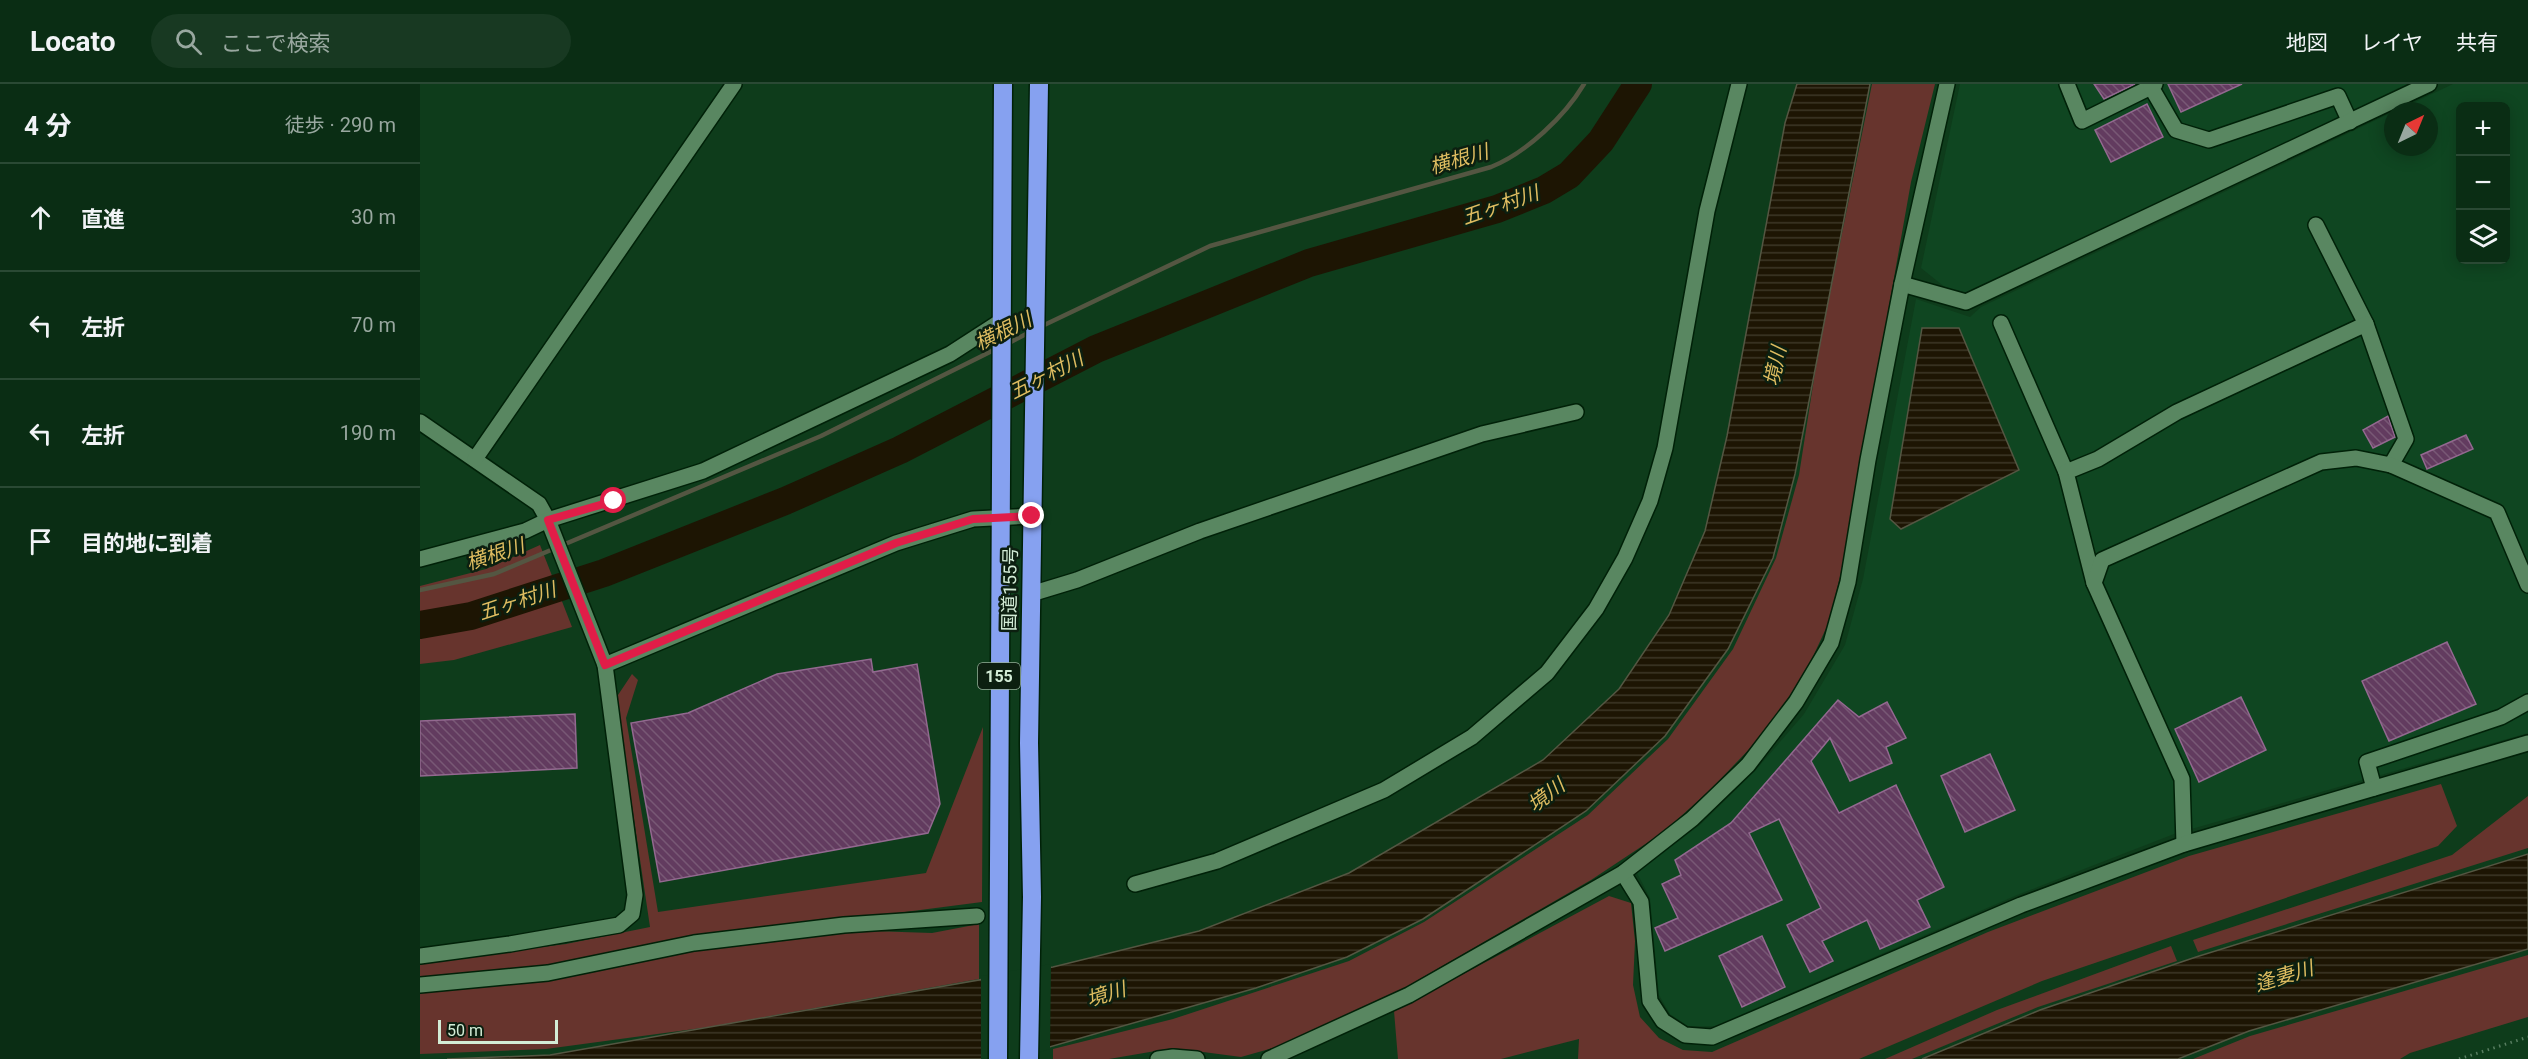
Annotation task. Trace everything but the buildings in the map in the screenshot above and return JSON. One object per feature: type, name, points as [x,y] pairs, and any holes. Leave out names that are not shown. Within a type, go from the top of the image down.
[{"type":"highway","name":"国道155号","points":[[998,1059],[1003,84]]},
{"type":"highway","name":"国道155号","points":[[1029,1059],[1032,897],[1029,744],[1039,84]]},
{"type":"street","points":[[474,459],[734,84]]},
{"type":"street","points":[[1135,884],[1217,861],[1384,790],[1472,736],[1547,673],[1596,609],[1624,558],[1650,501],[1665,448],[1707,211],[1739,84]]},
{"type":"street","points":[[1269,1059],[1410,995],[1623,873],[1692,819],[1748,765],[1796,702],[1831,643],[1848,582],[1868,460],[1902,284],[1947,84]]},
{"type":"street","points":[[2067,84],[2082,121],[2153,86],[2176,130],[2209,140],[2338,96],[2350,122]]},
{"type":"street","points":[[1902,284],[1966,302],[2429,84]]},
{"type":"street","points":[[2316,225],[2366,324],[2406,439],[2391,465]]},
{"type":"street","points":[[2001,323],[2066,472],[2094,583],[2182,778],[2184,843]]},
{"type":"street","points":[[2066,472],[2098,459],[2177,412],[2366,324]]},
{"type":"street","points":[[420,559],[550,525],[703,471],[950,354],[1001,325]]},
{"type":"street","points":[[1031,594],[1077,580],[1200,531],[1471,438],[1576,412]]},
{"type":"street","points":[[420,422],[539,504],[550,525],[605,665],[635,895],[632,914],[619,925],[510,944],[420,956]]},
{"type":"street","points":[[2094,583],[2102,560],[2321,462],[2356,458],[2391,465],[2497,512],[2528,585]]},
{"type":"street","points":[[605,665],[896,543],[973,519],[1032,516]]},
{"type":"street","points":[[2374,788],[2367,762],[2501,717],[2528,702]]},
{"type":"street","points":[[1623,873],[1641,902],[1650,1000],[1663,1021],[1686,1035],[1712,1037],[2021,905],[2184,843],[2528,743]]},
{"type":"street","points":[[420,985],[548,973],[694,943],[844,925],[977,916]]},
{"type":"street","points":[[1158,1059],[1173,1057],[1197,1059]]},
{"type":"path","points":[[2459,1059],[2528,1037]]},
{"type":"shaded area","points":[[1872,84],[1935,84],[1911,182],[1844,560],[1829,622],[1803,678],[1758,740],[1708,792],[1662,833],[1591,880],[1399,991],[1276,1047],[1241,1057],[1173,1048],[1109,1059],[1053,1059],[1053,1049],[1173,1019],[1349,961],[1424,922],[1588,815],[1668,739],[1733,649],[1776,558],[1799,475],[1818,353]]},
{"type":"shaded area","points":[[1960,84],[2407,84],[1969,293],[1946,288],[1921,268]]},
{"type":"shaded area","points":[[2453,84],[2528,84],[2528,733],[2174,834],[2017,895],[1715,1026],[1688,1026],[1670,1014],[1659,995],[1650,898],[1637,873],[1701,824],[1755,771],[1804,714],[1845,645],[1863,579],[1916,299],[1970,317],[1981,307],[2384,116],[2384,156],[2438,156],[2438,102],[2415,102]]},
{"type":"shaded area","points":[[540,545],[572,627],[454,660],[420,664],[420,586],[486,569]]},
{"type":"shaded area","points":[[632,674],[638,680],[626,718],[658,912],[926,873],[983,727],[982,902],[696,939],[547,969],[420,981],[420,963],[566,944],[650,927],[616,698]]},
{"type":"shaded area","points":[[2441,784],[2457,826],[2438,846],[2042,981],[1859,1059],[1578,1059],[1579,1039],[1501,1059],[1398,1059],[1394,1011],[1609,896],[1631,903],[1635,941],[1633,985],[1640,1017],[1659,1038],[1683,1050],[1712,1052],[1988,932],[2189,856]]},
{"type":"shaded area","points":[[2528,796],[2528,848],[2198,952],[2193,940],[2452,855]]},
{"type":"shaded area","points":[[979,924],[979,979],[709,1027],[546,1049],[420,1054],[420,988],[696,947],[841,930],[932,933]]},
{"type":"shaded area","points":[[2171,946],[2177,961],[2038,1007],[1912,1059],[1885,1059],[1997,1010]]},
{"type":"shaded area","points":[[2528,955],[2528,1017],[2410,1053],[2400,1059],[2193,1059],[2250,1036]]},
{"type":"water","name":"境川","points":[[1797,84],[1870,84],[1795,474],[1773,558],[1728,649],[1665,736],[1586,811],[1423,919],[1347,957],[1256,988],[1007,1059],[447,1059],[550,1055],[1053,967],[1199,931],[1349,873],[1543,760],[1619,689],[1669,615],[1705,531],[1727,436],[1785,123]]},
{"type":"water","points":[[1922,328],[1959,328],[2019,470],[1901,529],[1890,519]]},
{"type":"water","name":"逢妻川","points":[[2528,854],[2528,949],[2249,1031],[2178,1059],[1922,1059],[2040,1010],[2196,957]]},
{"type":"pier","points":[[1051,964],[1050,1049],[1018,1059],[981,1059],[981,976]]},
{"type":"waterway","name":"横根川","points":[[1040,327],[1210,246],[1491,167],[1518,153],[1544,132],[1584,84]]},
{"type":"waterway","name":"五ヶ村川","points":[[420,625],[471,616],[604,573],[785,501],[900,450],[1096,349],[1309,263],[1497,209],[1544,190],[1569,175],[1601,141],[1638,84]]},
{"type":"waterway","name":"横根川","points":[[1005,345],[1030,332]]},
{"type":"waterway","name":"横根川","points":[[420,590],[494,574],[821,436],[998,348]]},
{"type":"route","points":[[614,501],[548,520],[605,665],[896,543],[973,519],[1032,516]]}]
